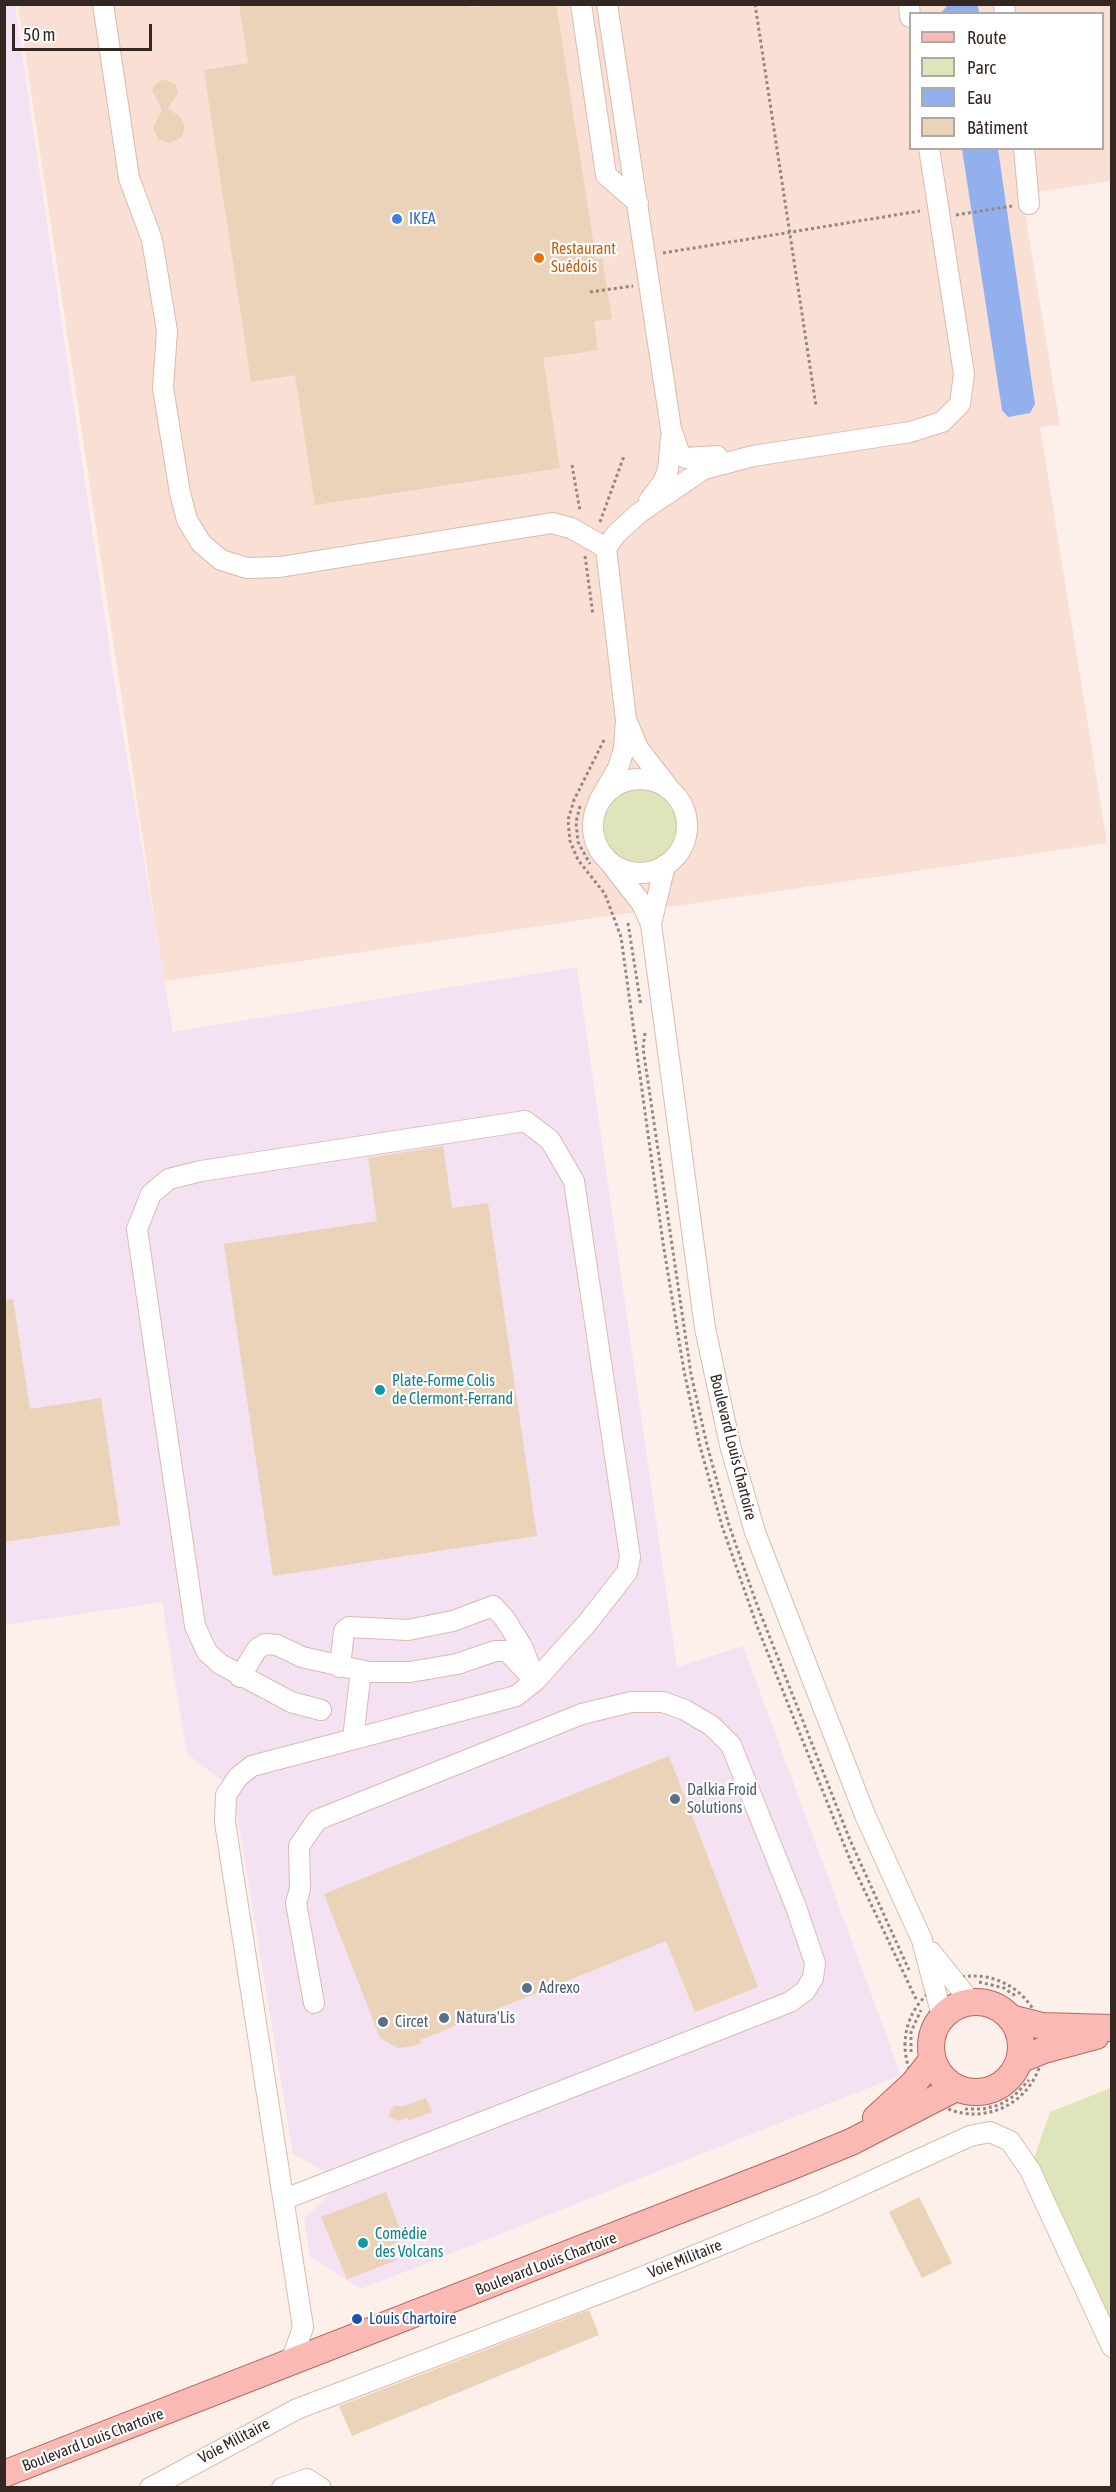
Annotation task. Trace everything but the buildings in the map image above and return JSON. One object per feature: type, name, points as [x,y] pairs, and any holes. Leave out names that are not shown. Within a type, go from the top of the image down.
[{"type":"main road","points":[[949,1994],[1000,2008],[1036,2043],[1014,2072],[994,2089],[968,2092],[931,2084],[931,2037],[949,1994]]},
{"type":"main road","points":[[1011,2018],[1020,2038],[1036,2043],[1112,2030]]},
{"type":"main road","name":"Boulevard Louis Chartoire","points":[[4,2474],[851,2142],[931,2084]]},
{"type":"street","points":[[103,4],[129,178],[152,240],[167,331],[163,388],[180,493],[187,520],[201,543],[220,560],[247,568],[280,567],[552,523],[571,528],[606,548]]},
{"type":"street","points":[[581,4],[606,175],[638,203]]},
{"type":"street","points":[[607,4],[672,429],[680,455],[686,458],[753,456]]},
{"type":"street","points":[[651,924],[642,904],[598,848],[593,833],[594,816],[621,758],[626,720],[606,548],[616,534],[639,513],[704,469],[753,456],[910,432],[942,422],[960,404],[964,374],[929,150]]},
{"type":"street","points":[[1023,204],[1024,150]]},
{"type":"street","points":[[639,513],[663,482],[668,470],[672,429]]},
{"type":"street","points":[[608,860],[621,869],[636,872],[651,871],[665,865],[676,855],[684,842],[687,828],[685,815],[672,792],[638,748],[626,720]]},
{"type":"street","points":[[600,801],[620,783],[633,780],[660,784],[672,792]]},
{"type":"street","points":[[651,924],[665,865]]},
{"type":"street","name":"Boulevard Louis Chartoire","points":[[651,924],[705,1328],[730,1445],[754,1532],[886,1866],[949,1994]]},
{"type":"street","points":[[282,2366],[294,2354],[303,2327],[225,1822],[226,1795],[238,1777],[252,1766],[516,1696],[535,1681],[588,1622],[627,1572],[630,1557],[574,1180],[550,1140],[525,1121],[201,1171],[169,1179],[151,1194],[137,1229],[195,1626],[207,1652],[240,1677],[291,1702],[321,1710]]},
{"type":"street","points":[[340,1666],[344,1631],[349,1627],[408,1630],[453,1621],[493,1606],[505,1619],[523,1648],[535,1681]]},
{"type":"street","points":[[240,1677],[257,1649],[265,1644],[277,1645],[302,1657],[340,1666],[361,1670],[410,1672],[457,1664],[495,1651],[507,1651],[535,1681]]},
{"type":"street","points":[[354,1739],[361,1670]]},
{"type":"street","points":[[285,2199],[790,2002],[809,1985],[813,1978],[815,1963],[796,1907],[731,1745],[712,1726],[685,1710],[663,1702],[631,1702],[582,1713],[317,1820],[299,1846],[300,1889],[296,1903],[314,2003]]},
{"type":"street","name":"Voie Militaire","points":[[150,2487],[297,2409],[632,2281],[821,2204],[970,2136],[990,2132],[1010,2141],[1030,2170],[1112,2346]]},
{"type":"street","points":[[303,2327],[319,2336],[346,2341]]},
{"type":"street","points":[[282,2487],[307,2479],[321,2487]]},
{"type":"path","points":[[755,4],[816,406]]},
{"type":"path","points":[[962,214],[1023,204]]},
{"type":"path","points":[[646,255],[938,208]]},
{"type":"path","points":[[590,292],[650,283]]},
{"type":"path","points":[[573,465],[584,536]]},
{"type":"path","points":[[931,2084],[910,2048],[912,2032],[925,2004],[949,1994],[979,1976],[1007,1983],[1022,1994],[1034,2009],[1039,2070],[1029,2087],[1015,2101],[997,2110],[977,2114],[956,2112],[931,2084],[905,2051],[905,2034],[918,2003],[949,1994]]},
{"type":"shaded area","points":[[4,5],[15,5],[115,686],[173,1032],[577,967],[677,1667],[743,1646],[901,2075],[361,2289],[310,2256],[304,2219],[332,2191],[324,2171],[293,2154],[233,1789],[187,1754],[162,1602],[5,1625]]},
{"type":"shaded area","points":[[18,5],[1111,5],[1111,181],[1022,194],[1060,425],[1040,427],[1107,843],[164,981]]},
{"type":"green space","points":[[640,787],[655,790],[667,798],[675,810],[678,825],[675,840],[667,852],[655,860],[640,863],[625,860],[613,852],[605,840],[602,825],[605,810],[613,798],[625,790]]},
{"type":"green space","points":[[1111,2088],[1111,2347],[1030,2170],[1050,2112]]},
{"type":"water","points":[[974,4],[978,6],[979,12],[942,12],[947,6]]},
{"type":"water","points":[[962,150],[998,150],[1035,404],[1030,413],[1008,417],[1002,410]]},
{"type":"place","name":"IKEA","points":[[397,219]]},
{"type":"place","name":"Restaurant Suédois","points":[[539,258]]},
{"type":"place","name":"Plate-Forme Colis de Clermont-Ferrand","points":[[380,1390]]},
{"type":"place","name":"Dalkia Froid Solutions","points":[[675,1799]]},
{"type":"place","name":"Adrexo","points":[[527,1988]]},
{"type":"place","name":"Natura'Lis","points":[[444,2018]]},
{"type":"place","name":"Circet","points":[[383,2022]]},
{"type":"place","name":"Comédie des Volcans","points":[[363,2243]]},
{"type":"place","name":"Louis Chartoire","points":[[357,2319]]}]
